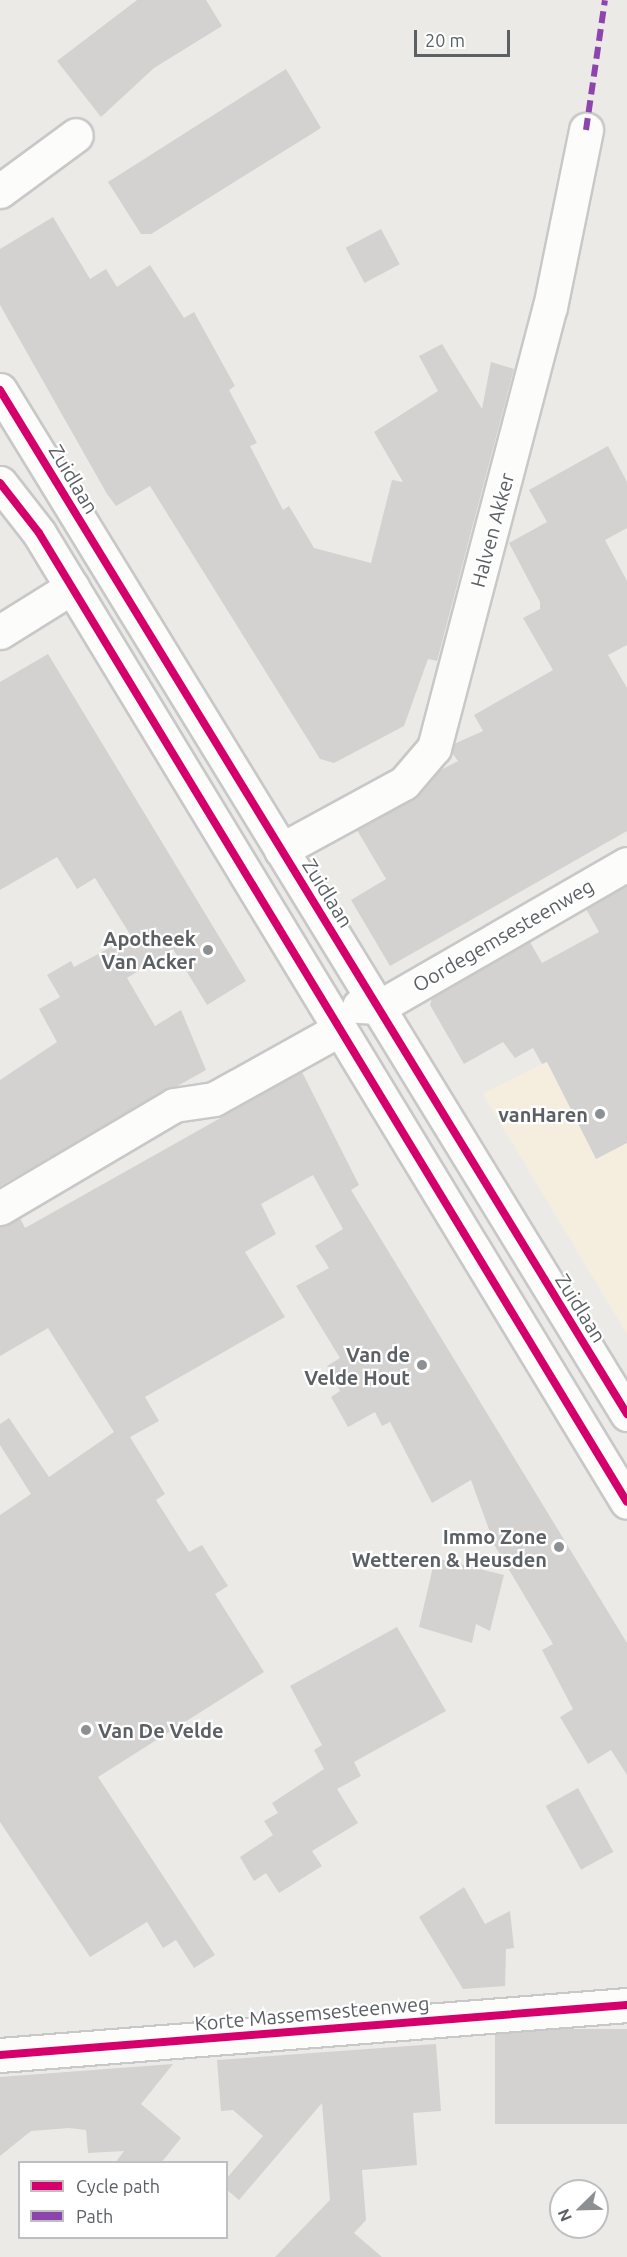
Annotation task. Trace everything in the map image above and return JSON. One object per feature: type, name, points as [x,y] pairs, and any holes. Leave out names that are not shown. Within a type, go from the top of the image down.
[{"type":"main road","name":"Halven Akker","points":[[281,850],[404,783],[434,748],[550,307],[586,130]]},
{"type":"main road","points":[[0,191],[76,135]]},
{"type":"main road","name":"Zuidlaan","points":[[0,390],[627,1414]]},
{"type":"main road","name":"Zuidlaan","points":[[0,411],[28,457],[56,480]]},
{"type":"main road","points":[[0,483],[72,587],[627,1502]]},
{"type":"main road","points":[[0,632],[72,587]]},
{"type":"main road","name":"Zuidlaan","points":[[213,822],[234,827],[250,843],[358,1005],[379,1007]]},
{"type":"main road","name":"Oordegemsesteenweg","points":[[379,1007],[627,864]]},
{"type":"main road","points":[[0,1208],[174,1105],[214,1099],[340,1029]]},
{"type":"main road","name":"Zuidlaan","points":[[382,1096],[399,1099],[414,1112],[509,1251],[534,1262]]},
{"type":"main road","name":"Korte Massemsesteenweg","points":[[0,2055],[627,2005]]},
{"type":"shaded area","points":[[627,1021],[627,1333],[626,1333],[483,1094]]},
{"type":"building","points":[[137,0],[206,0],[222,26],[154,68],[101,117],[57,61]]},
{"type":"building","points":[[286,69],[321,128],[151,234],[141,234],[108,182]]},
{"type":"building","points":[[53,217],[90,279],[106,269],[117,287],[150,265],[184,318],[194,312],[235,386],[229,390],[257,443],[250,446],[283,510],[289,506],[314,548],[371,563],[392,480],[403,482],[374,432],[438,391],[419,356],[442,344],[482,409],[491,362],[514,369],[437,661],[428,659],[404,726],[334,763],[320,759],[150,486],[116,506],[107,494],[0,305],[0,249]]},
{"type":"building","points":[[381,229],[400,264],[364,283],[346,248]]},
{"type":"building","points":[[608,446],[627,482],[627,528],[605,540],[627,581],[627,645],[608,655],[627,688],[627,831],[390,966],[351,900],[386,879],[357,830],[413,799],[439,771],[458,761],[452,753],[454,744],[483,731],[474,715],[553,670],[523,618],[540,609],[540,602],[509,543],[547,522],[529,490]]},
{"type":"building","points":[[48,654],[246,981],[207,1005],[173,949],[127,978],[155,1026],[181,1010],[206,1070],[0,1186],[0,1080],[57,1042],[39,1009],[60,997],[47,975],[71,961],[74,967],[131,936],[95,878],[77,889],[57,857],[0,890],[0,682]]},
{"type":"building","points":[[627,886],[627,1143],[596,1159],[547,1062],[542,1064],[533,1048],[515,1058],[503,1042],[464,1064],[430,1005],[432,998],[530,942],[542,963],[599,932],[586,909]]},
{"type":"building","points":[[302,1072],[359,1185],[351,1190],[627,1643],[627,1775],[611,1750],[588,1764],[560,1717],[573,1709],[542,1650],[553,1644],[495,1546],[471,1480],[432,1503],[390,1422],[382,1426],[375,1412],[348,1427],[331,1397],[340,1391],[327,1366],[340,1358],[296,1286],[329,1268],[315,1246],[343,1229],[313,1175],[261,1204],[276,1234],[245,1252],[285,1317],[145,1397],[159,1421],[130,1437],[165,1494],[156,1500],[189,1552],[202,1545],[228,1586],[215,1594],[264,1672],[98,1777],[215,1955],[194,1968],[176,1940],[163,1948],[147,1922],[90,1957],[0,1822],[0,1515],[31,1494],[0,1445],[0,1424],[9,1418],[49,1477],[114,1432],[48,1328],[0,1356],[0,1227],[20,1218],[25,1228]]},
{"type":"building","points":[[435,1558],[504,1575],[490,1631],[476,1624],[472,1643],[419,1627]]},
{"type":"building","points":[[397,1627],[446,1711],[354,1762],[361,1776],[337,1789],[358,1823],[312,1851],[322,1866],[279,1893],[266,1873],[254,1881],[240,1857],[273,1835],[264,1821],[278,1813],[272,1803],[324,1769],[314,1750],[322,1745],[290,1686]]},
{"type":"building","points":[[578,1788],[613,1852],[581,1870],[546,1806]]},
{"type":"building","points":[[464,1887],[485,1924],[510,1911],[514,1948],[506,1949],[505,1986],[463,1989],[419,1917]]},
{"type":"building","points":[[495,2029],[627,2029],[627,2124],[495,2124]]},
{"type":"building","points":[[436,2044],[441,2111],[413,2113],[417,2165],[362,2170],[366,2220],[354,2233],[382,2257],[275,2257],[330,2200],[322,2103],[239,2200],[228,2191],[228,2177],[263,2136],[233,2110],[221,2111],[217,2060]]},
{"type":"building","points":[[173,2064],[141,2104],[181,2138],[163,2161],[116,2161],[124,2151],[88,2153],[86,2130],[69,2128],[31,2131],[0,2156],[0,2077]]},
{"type":"marked path","points":[[586,130],[605,0]]},
{"type":"cycle path","points":[[0,390],[627,1414]]},
{"type":"cycle path","points":[[0,483],[39,533],[627,1502]]},
{"type":"cycle path","points":[[0,2055],[627,2005]]},
{"type":"place","name":"Apotheek Van Acker","points":[[208,950]]},
{"type":"place","name":"vanHaren","points":[[600,1114]]},
{"type":"place","name":"Van de Velde Hout","points":[[422,1365]]},
{"type":"place","name":"Immo Zone Wetteren & Heusden","points":[[559,1547]]},
{"type":"place","name":"Van De Velde","points":[[86,1730]]}]
